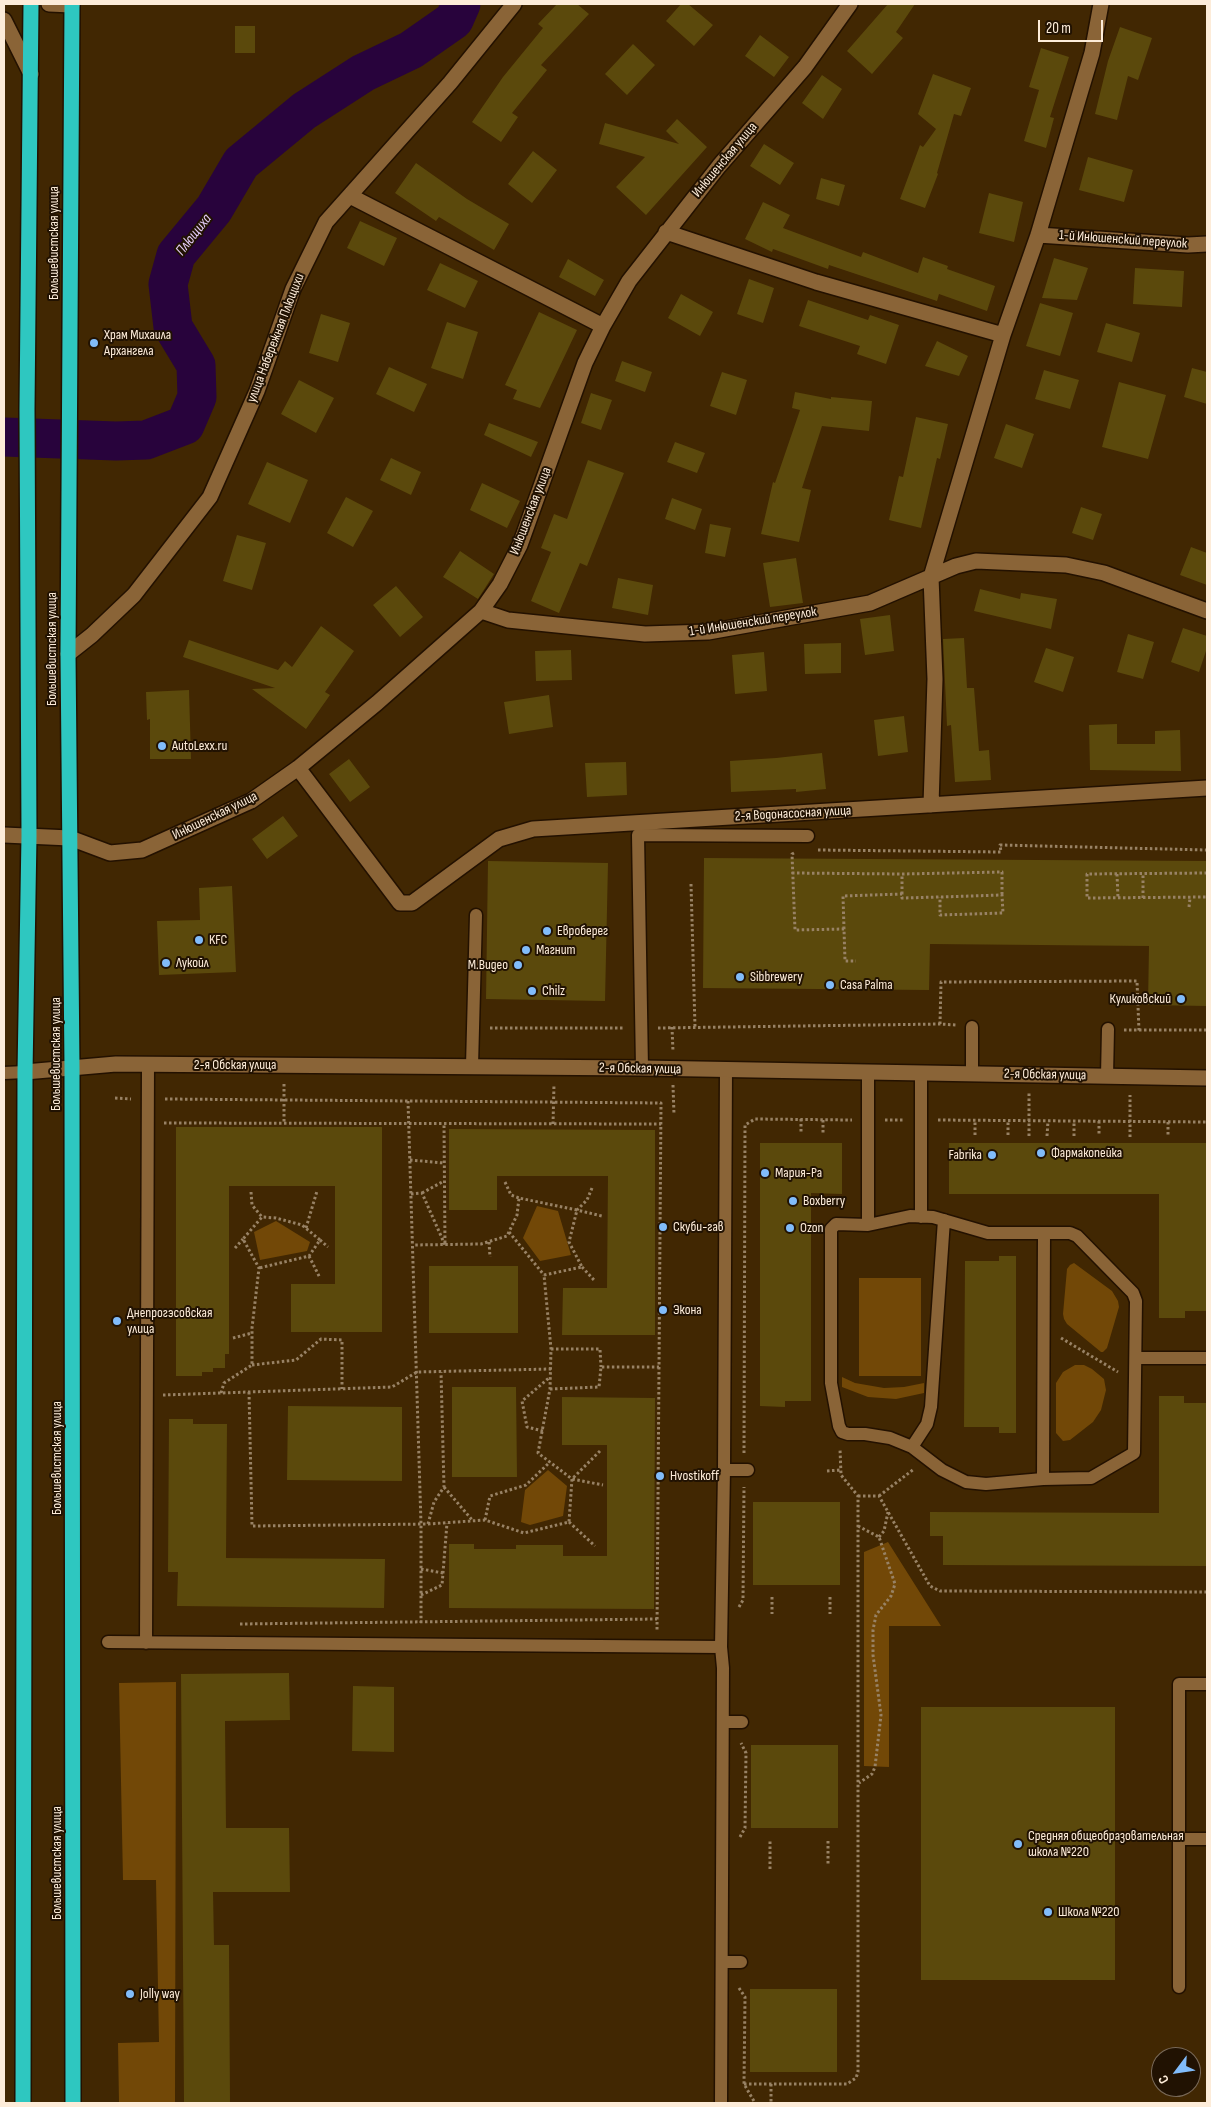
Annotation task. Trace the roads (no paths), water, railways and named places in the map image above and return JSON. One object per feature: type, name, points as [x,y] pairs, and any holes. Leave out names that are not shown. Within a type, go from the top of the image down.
[{"type":"highway","name":"Большевистская улица","points":[[23,2103],[25,1072],[29,836],[27,409],[31,4]]},
{"type":"highway","name":"Большевистская улица","points":[[72,4],[68,654],[72,1067],[72,2103]]},
{"type":"street","points":[[49,4],[72,4]]},
{"type":"street","name":"улица Набережная Плющихи","points":[[68,654],[92,635],[134,595],[210,497],[257,391],[293,288],[326,222],[450,83],[514,4]]},
{"type":"street","name":"Инюшенская улица","points":[[70,838],[110,853],[142,850],[251,801],[298,768],[377,703],[481,611],[500,584],[520,545],[585,363],[603,326],[629,281],[718,166],[805,67],[850,4]]},
{"type":"street","points":[[931,805],[935,680],[931,578],[1003,335],[1038,235],[1092,53],[1101,4]]},
{"type":"street","points":[[4,20],[31,74]]},
{"type":"street","points":[[350,196],[603,326]]},
{"type":"street","points":[[666,232],[816,282],[1003,335]]},
{"type":"street","name":"1-й Инюшенский переулок","points":[[1038,235],[1207,244]]},
{"type":"street","name":"1-й Инюшенский переулок","points":[[481,611],[508,620],[636,634],[708,632],[870,603],[956,566],[976,562],[1066,565],[1104,573],[1207,611]]},
{"type":"street","name":"2-я Водонасосная улица","points":[[298,768],[400,903],[412,903],[499,839],[533,829],[1207,788]]},
{"type":"street","points":[[4,835],[70,838]]},
{"type":"street","name":"2-я Обская улица","points":[[25,1072],[72,1067],[148,1064],[642,1068],[1207,1078]]},
{"type":"lane","points":[[642,1068],[638,835],[808,836]]},
{"type":"lane","points":[[472,1066],[476,915]]},
{"type":"lane","points":[[972,1027],[972,1074]]},
{"type":"lane","points":[[1107,1076],[1108,1029]]},
{"type":"lane","points":[[146,1642],[148,1064]]},
{"type":"lane","points":[[721,2103],[723,1668],[721,1647],[726,1070]]},
{"type":"lane","points":[[4,1074],[25,1072]]},
{"type":"lane","points":[[868,1072],[868,1225]]},
{"type":"lane","points":[[921,1073],[921,1217]]},
{"type":"lane","points":[[910,1216],[921,1217],[944,1220],[988,1233],[1070,1233],[1077,1236],[1133,1293],[1136,1301],[1134,1453],[1092,1478],[1044,1479],[986,1484],[966,1482],[942,1470],[912,1447],[890,1438],[842,1432],[831,1383],[831,1229],[836,1224],[868,1225],[910,1216]]},
{"type":"lane","points":[[912,1447],[927,1424],[931,1407],[944,1220]]},
{"type":"lane","points":[[1044,1233],[1044,1479]]},
{"type":"lane","points":[[1136,1358],[1207,1358]]},
{"type":"lane","points":[[724,1470],[746,1470]]},
{"type":"lane","points":[[108,1642],[721,1647]]},
{"type":"lane","points":[[1179,1987],[1178,1684],[1207,1684]]},
{"type":"lane","points":[[723,1722],[742,1722]]},
{"type":"lane","points":[[1179,1839],[1207,1839]]},
{"type":"lane","points":[[722,1962],[741,1962]]},
{"type":"waterway","name":"Плющиха","points":[[4,437],[116,441],[146,440],[185,425],[197,397],[196,365],[173,327],[168,284],[176,255],[214,209],[241,163],[304,111],[363,73],[411,50],[454,20],[461,4]]},
{"type":"place","name":"Храм Михаила Архангела","points":[[94,343]]},
{"type":"place","name":"AutoLexx.ru","points":[[162,746]]},
{"type":"place","name":"Евроберег","points":[[547,931]]},
{"type":"place","name":"KFC","points":[[199,940]]},
{"type":"place","name":"Магнит","points":[[526,950]]},
{"type":"place","name":"Лукойл","points":[[166,963]]},
{"type":"place","name":"М.Видео","points":[[518,965]]},
{"type":"place","name":"Sibbrewery","points":[[740,977]]},
{"type":"place","name":"Casa Palma","points":[[830,985]]},
{"type":"place","name":"Chilz","points":[[532,991]]},
{"type":"place","name":"Куликовский","points":[[1181,999]]},
{"type":"place","name":"Фармакопейка","points":[[1041,1153]]},
{"type":"place","name":"Fabrika","points":[[992,1155]]},
{"type":"place","name":"Мария-Ра","points":[[765,1173]]},
{"type":"place","name":"Boxberry","points":[[793,1201]]},
{"type":"place","name":"Скуби-гав","points":[[663,1227]]},
{"type":"place","name":"Ozon","points":[[790,1228]]},
{"type":"place","name":"Экона","points":[[663,1310]]},
{"type":"place","name":"Днепрогэсовская улица","points":[[117,1321]]},
{"type":"place","name":"Hvostikoff","points":[[660,1476]]},
{"type":"place","name":"Средняя общеобразовательная школа №220","points":[[1018,1844]]},
{"type":"place","name":"Школа №220","points":[[1048,1912]]},
{"type":"place","name":"Jolly way","points":[[130,1994]]}]
